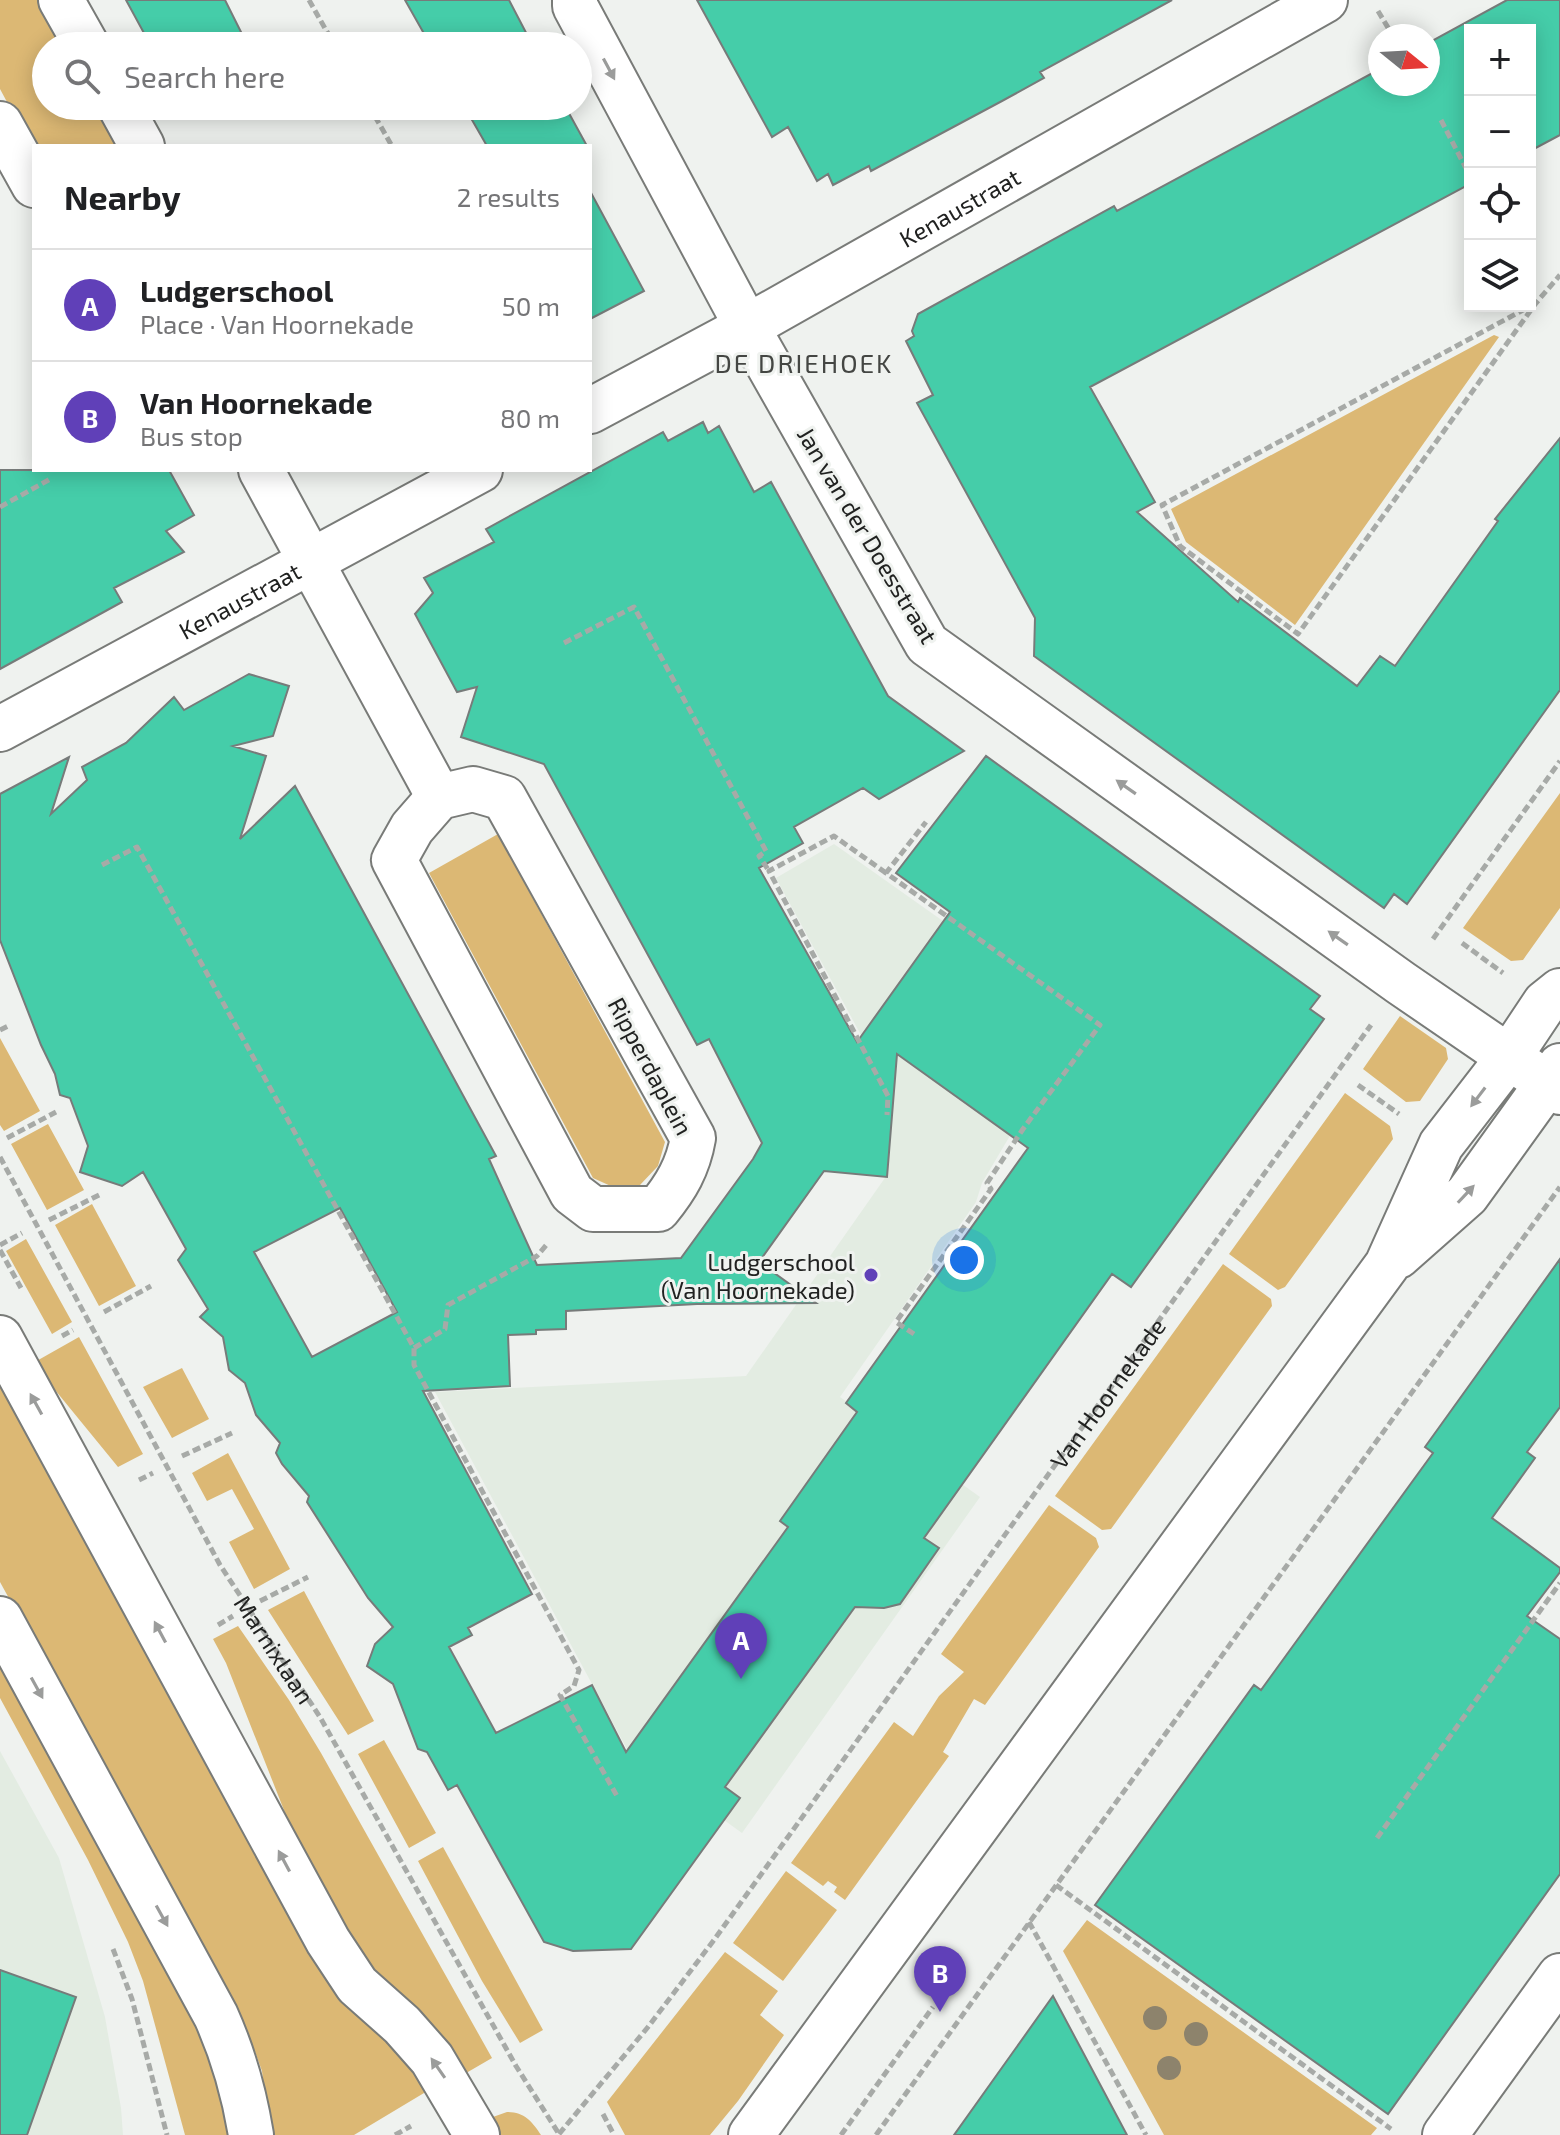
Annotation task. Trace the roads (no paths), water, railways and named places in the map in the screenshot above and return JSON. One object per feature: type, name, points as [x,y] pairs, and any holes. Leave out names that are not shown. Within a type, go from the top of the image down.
[{"type":"street","points":[[61,0],[79,32]]},
{"type":"street","name":"Jan van der Doesstraat","points":[[575,0],[589,32]]},
{"type":"street","name":"Kenaustraat","points":[[592,410],[747,327],[1325,0]]},
{"type":"street","name":"Jan van der Doesstraat","points":[[592,38],[747,327],[927,644],[1401,983],[1509,1057],[1556,1081]]},
{"type":"street","points":[[128,120],[141,144]]},
{"type":"street","points":[[0,124],[32,181]]},
{"type":"street","points":[[262,472],[439,797]]},
{"type":"street","name":"Kenaustraat","points":[[0,729],[476,472]]},
{"type":"street","name":"Ripperdaplein","points":[[473,789],[504,798],[693,1138],[690,1157],[678,1185],[658,1209],[593,1209],[572,1193],[394,860],[412,828],[439,797],[473,789]]},
{"type":"street","points":[[751,2135],[1387,1265],[1441,1145],[1509,1057],[1545,1003],[1560,991]]},
{"type":"street","points":[[1387,1265],[1467,1195],[1556,1081]]},
{"type":"street","points":[[0,1338],[328,1941],[357,1985],[402,2025],[432,2059],[477,2135]]},
{"type":"street","points":[[0,1619],[216,2016],[237,2065],[251,2135]]},
{"type":"street","points":[[1445,2135],[1560,1976]]},
{"type":"place","name":"Ludgerschool (Van Hoornekade)","points":[[871,1275]]},
{"type":"place","name":"Ludgerschool","points":[[741,1679]]},
{"type":"place","name":"Van Hoornekade","points":[[940,2012]]},
{"type":"district","name":"DE DRIEHOEK","points":[[804,362]]}]
